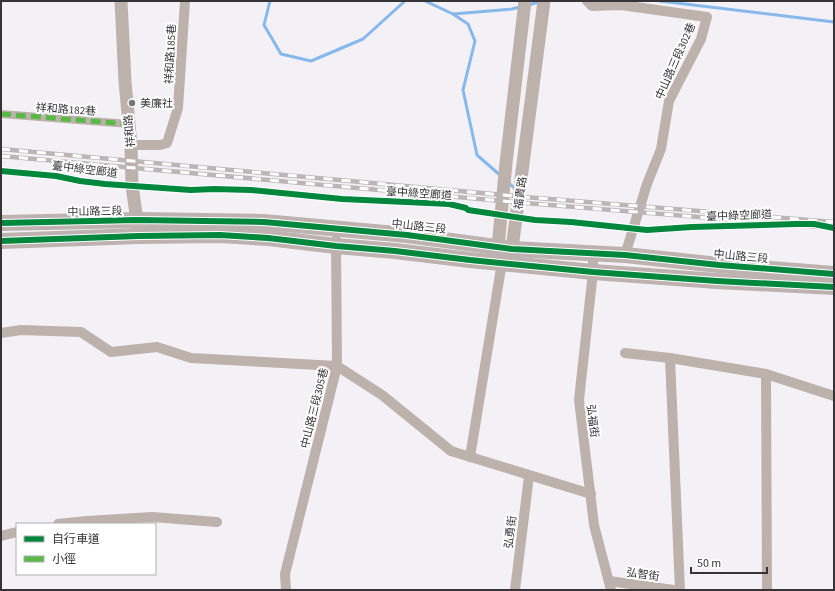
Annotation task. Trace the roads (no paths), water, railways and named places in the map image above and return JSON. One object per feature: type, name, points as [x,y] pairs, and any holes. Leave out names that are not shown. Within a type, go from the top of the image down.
[{"type":"main road","name":"中山路三段","points":[[1,223],[137,220],[264,222],[407,235],[504,253],[593,272],[717,281],[834,287]]},
{"type":"main road","name":"中山路三段","points":[[1,241],[139,236],[220,235],[395,250],[470,260],[504,253],[593,253],[834,274]]},
{"type":"street","name":"祥和路","points":[[121,1],[128,124],[131,145],[132,185],[139,236]]},
{"type":"street","name":"祥和路185巷","points":[[131,145],[160,145],[167,143],[178,108],[185,1]]},
{"type":"street","name":"福貴路","points":[[504,253],[503,187],[525,1]]},
{"type":"street","name":"中山路三段302巷","points":[[588,2],[592,6],[621,5],[707,17],[701,39],[669,101],[661,149],[647,184],[625,255]]},
{"type":"street","name":"福貴路","points":[[504,253],[543,6]]},
{"type":"street","name":"祥和路182巷","points":[[1,114],[128,124]]},
{"type":"street","name":"中山路三段305巷","points":[[286,590],[285,574],[337,366],[336,246],[338,228]]},
{"type":"street","points":[[470,457],[504,253]]},
{"type":"street","name":"弘福街","points":[[593,253],[593,272],[579,400],[594,525],[610,585]]},
{"type":"street","points":[[1,333],[21,330],[81,332],[111,352],[157,347],[191,358],[337,366],[382,395],[451,451],[591,494]]},
{"type":"street","points":[[626,353],[670,358],[766,374],[834,396]]},
{"type":"street","points":[[670,358],[680,590]]},
{"type":"street","points":[[766,374],[767,590]]},
{"type":"street","name":"弘勇街","points":[[515,590],[529,476]]},
{"type":"street","points":[[68,523],[152,517],[217,522]]},
{"type":"street","points":[[1,536],[16,532]]},
{"type":"street","name":"弘智街","points":[[610,585],[674,590]]},
{"type":"waterway","points":[[270,1],[264,25],[281,54],[311,61],[363,39],[405,1]]},
{"type":"waterway","points":[[425,1],[453,14],[520,7]]},
{"type":"waterway","points":[[660,1],[834,22]]},
{"type":"waterway","points":[[528,5],[539,2]]},
{"type":"waterway","points":[[453,14],[468,24],[475,41],[463,90],[477,155],[501,176]]},
{"type":"waterway","points":[[508,182],[513,187]]},
{"type":"railway","points":[[1,149],[525,197],[834,222]]},
{"type":"railway","points":[[1,156],[525,203],[834,228]]},
{"type":"place","name":"美廉社","points":[[132,103]]}]
